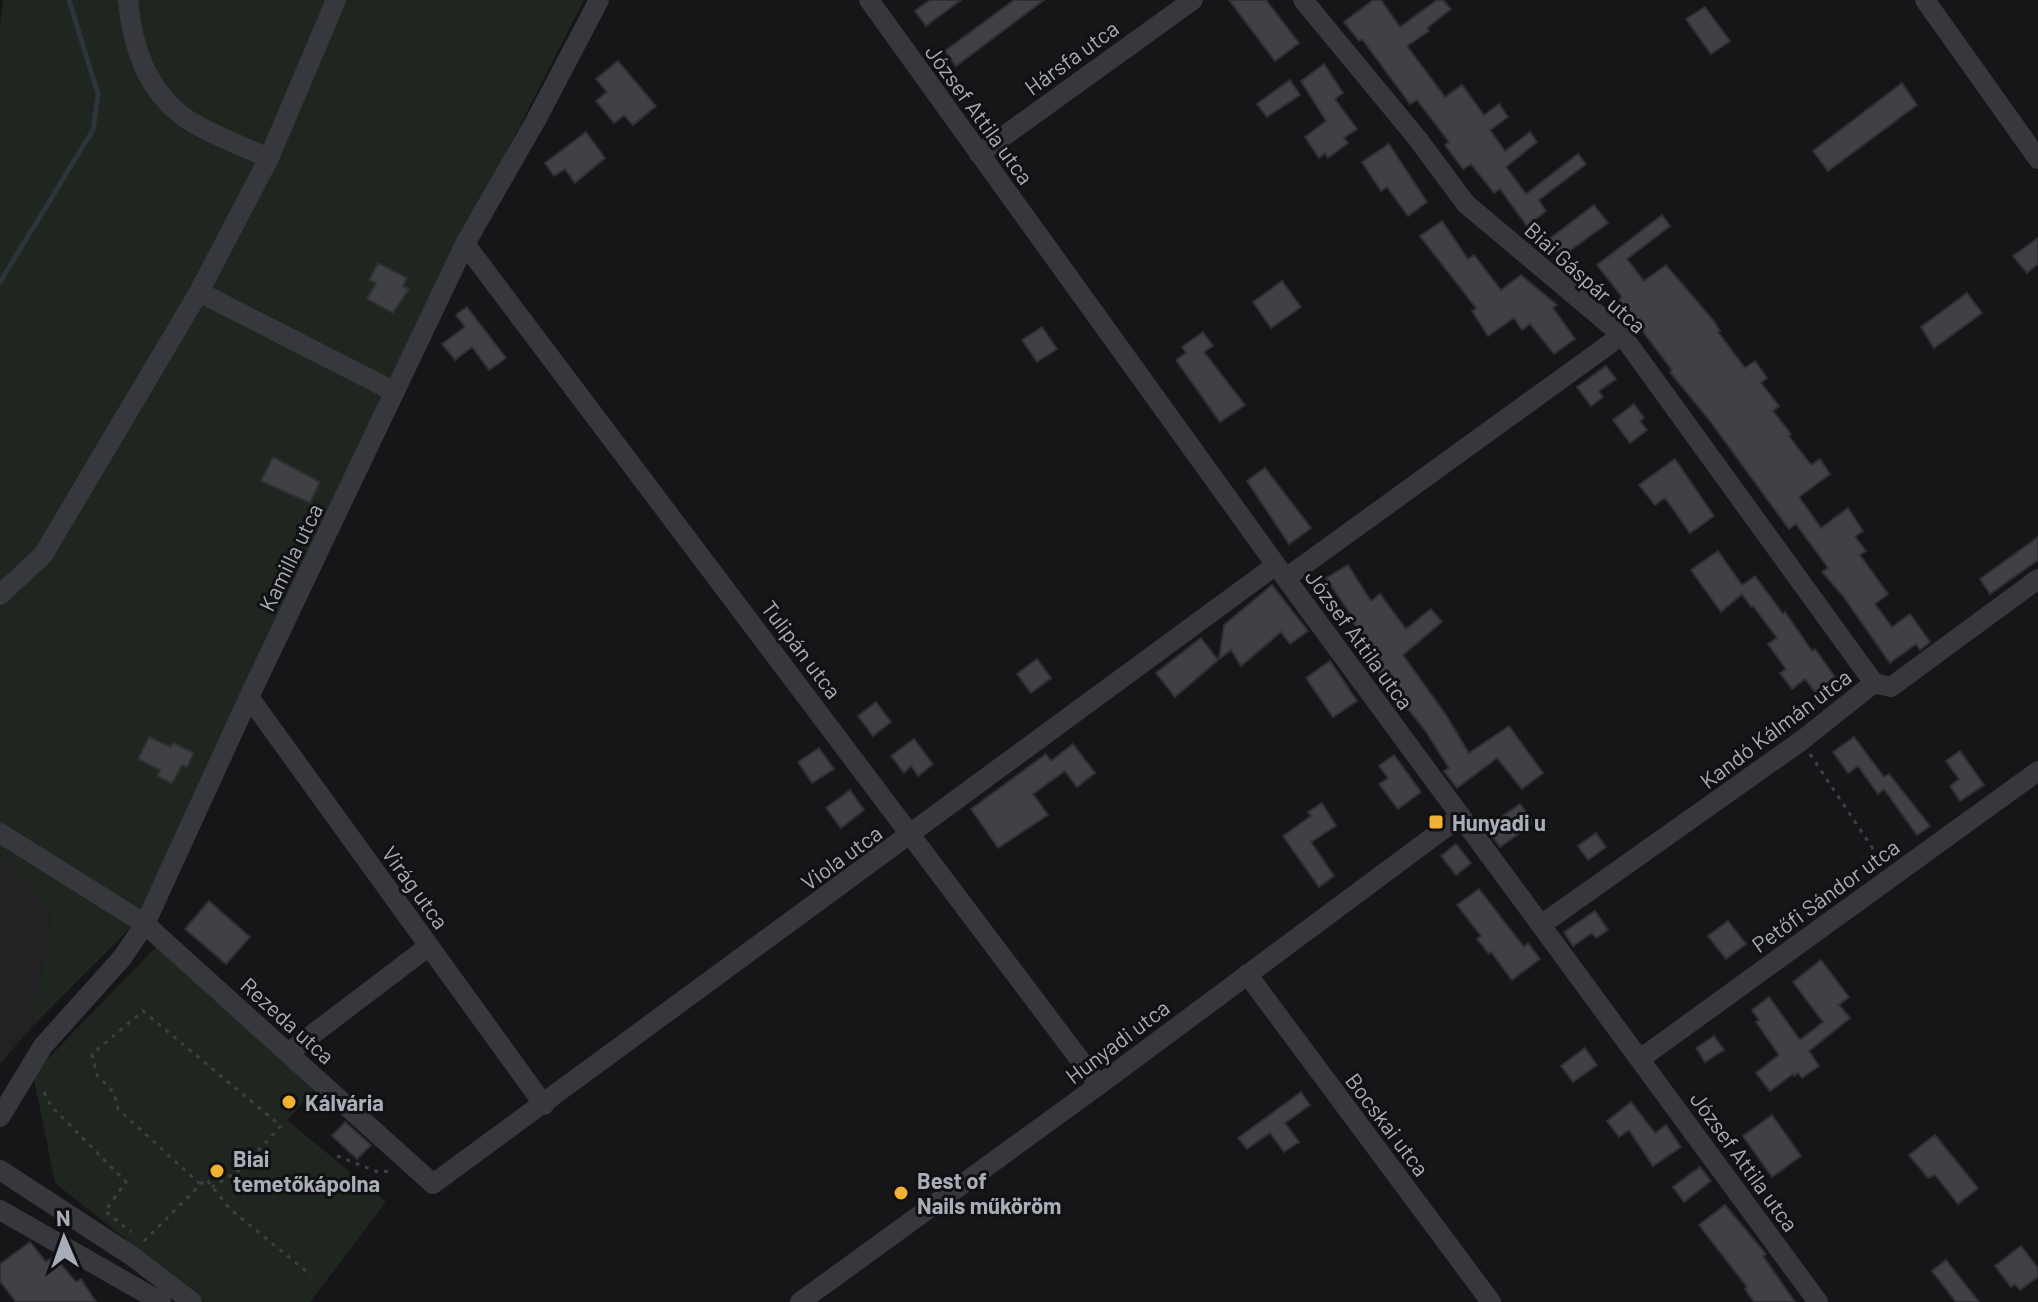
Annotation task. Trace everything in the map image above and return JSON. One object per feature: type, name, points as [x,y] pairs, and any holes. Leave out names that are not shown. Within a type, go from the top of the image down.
[{"type":"street","points":[[128,0],[138,55],[151,82],[185,118],[269,158]]},
{"type":"street","points":[[0,595],[43,555],[199,292],[269,158],[336,0]]},
{"type":"street","name":"Kamilla utca","points":[[0,1117],[43,1046],[122,958],[145,924],[249,697],[465,244],[536,120],[599,0]]},
{"type":"street","name":"József Attila utca","points":[[869,0],[1281,571],[1818,1302]]},
{"type":"street","name":"Hársfa utca","points":[[979,154],[1193,0]]},
{"type":"street","name":"Biai Gáspár utca","points":[[1303,0],[1417,138],[1466,204],[1622,335],[1874,683]]},
{"type":"street","points":[[1925,0],[2038,159]]},
{"type":"street","name":"Tulipán utca","points":[[465,244],[1099,1085]]},
{"type":"street","points":[[199,292],[395,392]]},
{"type":"street","name":"Viola utca","points":[[433,1184],[912,834],[1281,571],[1622,335]]},
{"type":"street","name":"Kandó Kálmán utca","points":[[1541,925],[1801,741],[1874,683],[1891,687],[2038,579]]},
{"type":"street","name":"Virág utca","points":[[249,697],[544,1105]]},
{"type":"street","name":"Petőfi Sándor utca","points":[[1640,1059],[2038,771]]},
{"type":"street","name":"Hunyadi utca","points":[[800,1302],[1461,816]]},
{"type":"street","name":"Rezeda utca","points":[[0,833],[145,924],[433,1184]]},
{"type":"street","points":[[288,1053],[429,946]]},
{"type":"street","name":"Bocskai utca","points":[[1247,974],[1491,1302]]},
{"type":"street","points":[[0,1170],[138,1249],[192,1302]]},
{"type":"street","points":[[0,1210],[161,1302]]},
{"type":"path","points":[[1801,741],[1891,877]]},
{"type":"path","points":[[200,1184],[118,1109],[114,1093],[97,1075],[92,1054],[143,1011],[281,1126],[241,1169],[212,1187]]},
{"type":"path","points":[[44,1092],[51,1106],[126,1182],[105,1211],[138,1249],[206,1179],[230,1209],[311,1275]]},
{"type":"path","points":[[337,1156],[378,1172],[413,1168]]},
{"type":"shaded area","points":[[3,0],[584,0],[435,292],[134,924],[32,1027],[51,912],[0,853],[0,25]]},
{"type":"shaded area","points":[[0,853],[51,912],[32,1027],[0,1064]]},
{"type":"shaded area","points":[[157,946],[314,1090],[287,1120],[386,1202],[310,1302],[205,1302],[55,1183],[33,1074]]},
{"type":"building","points":[[930,0],[961,0],[926,26],[915,11]]},
{"type":"building","points":[[1014,0],[1044,0],[956,66],[945,51]]},
{"type":"building","points":[[1229,0],[1266,0],[1299,43],[1275,61]]},
{"type":"building","points":[[1373,0],[1381,0],[1400,27],[1437,0],[1443,0],[1451,9],[1427,28],[1429,31],[1407,46],[1445,97],[1462,85],[1484,115],[1499,104],[1508,117],[1490,130],[1505,151],[1530,132],[1537,142],[1506,167],[1526,194],[1578,154],[1586,164],[1539,200],[1546,211],[1527,226],[1500,189],[1494,193],[1471,164],[1463,169],[1445,145],[1449,142],[1417,100],[1410,104],[1362,39],[1359,41],[1344,22]]},
{"type":"building","points":[[1705,7],[1730,41],[1711,54],[1686,19]]},
{"type":"building","points":[[618,61],[656,106],[633,125],[624,115],[614,123],[596,101],[607,92],[596,79]]},
{"type":"building","points":[[1324,64],[1343,93],[1335,99],[1357,129],[1344,138],[1348,143],[1328,158],[1325,153],[1319,158],[1305,137],[1326,121],[1301,81]]},
{"type":"building","points":[[1290,80],[1300,95],[1267,117],[1257,104]]},
{"type":"building","points":[[1902,83],[1917,105],[1828,171],[1813,151]]},
{"type":"building","points":[[586,132],[605,158],[575,183],[565,169],[554,176],[545,163]]},
{"type":"building","points":[[1389,144],[1427,202],[1408,216],[1387,187],[1381,191],[1362,162]]},
{"type":"building","points":[[1594,205],[1608,223],[1561,257],[1548,240]]},
{"type":"building","points":[[1662,215],[1670,226],[1627,259],[1644,281],[1666,265],[1713,320],[1718,332],[1745,368],[1755,361],[1767,378],[1761,383],[1779,406],[1773,411],[1791,434],[1789,436],[1811,465],[1820,459],[1830,474],[1799,497],[1821,528],[1848,508],[1863,531],[1855,537],[1866,551],[1860,555],[1888,594],[1875,604],[1892,627],[1910,614],[1930,642],[1920,650],[1916,644],[1890,663],[1843,596],[1822,572],[1828,568],[1796,524],[1789,529],[1670,372],[1672,370],[1619,300],[1622,297],[1597,265]]},
{"type":"building","points":[[1442,221],[1468,259],[1474,255],[1501,290],[1521,275],[1557,305],[1553,308],[1575,339],[1554,354],[1530,324],[1522,330],[1514,318],[1488,336],[1472,311],[1476,308],[1420,236]]},
{"type":"building","points":[[2038,238],[2038,264],[2027,273],[2013,256]]},
{"type":"building","points":[[378,263],[407,278],[403,286],[409,289],[393,313],[367,299],[376,283],[369,280]]},
{"type":"building","points":[[1282,281],[1301,307],[1271,328],[1253,302]]},
{"type":"building","points":[[1967,293],[1982,313],[1934,348],[1921,327]]},
{"type":"building","points":[[467,307],[506,358],[489,370],[472,347],[455,360],[442,344],[465,327],[456,315]]},
{"type":"building","points":[[1042,327],[1057,349],[1037,362],[1022,340]]},
{"type":"building","points":[[1203,332],[1213,346],[1204,352],[1245,405],[1220,422],[1176,360],[1186,353],[1182,347]]},
{"type":"building","points":[[1606,366],[1616,379],[1599,391],[1603,397],[1591,406],[1577,387]]},
{"type":"building","points":[[1634,404],[1644,418],[1640,421],[1647,430],[1630,443],[1613,420]]},
{"type":"building","points":[[273,457],[320,482],[310,503],[261,481]]},
{"type":"building","points":[[1675,459],[1714,516],[1690,533],[1665,498],[1655,505],[1639,485]]},
{"type":"building","points":[[1265,468],[1311,528],[1289,544],[1247,481]]},
{"type":"building","points":[[2038,537],[2038,560],[1990,594],[1980,579]]},
{"type":"building","points":[[1718,551],[1742,585],[1755,576],[1835,677],[1815,692],[1805,679],[1792,689],[1780,673],[1786,669],[1768,644],[1777,638],[1753,606],[1742,594],[1721,612],[1691,570]]},
{"type":"building","points":[[1348,565],[1371,601],[1380,594],[1406,629],[1431,609],[1442,622],[1403,655],[1469,753],[1509,726],[1543,773],[1522,789],[1497,758],[1457,788],[1444,771],[1449,768],[1425,730],[1377,671],[1372,674],[1361,659],[1374,651],[1326,578]]},
{"type":"building","points":[[1272,585],[1308,631],[1290,644],[1281,632],[1241,666],[1231,650],[1219,659],[1224,625]]},
{"type":"building","points":[[1201,638],[1218,660],[1175,697],[1156,673]]},
{"type":"building","points":[[1037,659],[1051,678],[1031,693],[1017,674]]},
{"type":"building","points":[[1330,661],[1357,701],[1333,717],[1306,678]]},
{"type":"building","points":[[876,702],[891,722],[873,736],[858,716]]},
{"type":"building","points":[[149,737],[194,753],[187,767],[182,765],[172,784],[157,776],[160,770],[138,759]]},
{"type":"building","points":[[1854,737],[1884,777],[1889,774],[1930,826],[1917,835],[1884,789],[1878,794],[1858,766],[1848,773],[1833,752]]},
{"type":"building","points":[[914,739],[933,764],[918,776],[911,766],[904,773],[891,756]]},
{"type":"building","points":[[1073,744],[1095,773],[1077,787],[1065,771],[1033,794],[1048,815],[998,848],[971,809],[1046,754],[1051,761]]},
{"type":"building","points":[[819,748],[834,769],[812,783],[798,762]]},
{"type":"building","points":[[1960,751],[1984,785],[1960,801],[1950,786],[1959,779],[1946,761]]},
{"type":"building","points":[[1394,755],[1421,792],[1398,809],[1379,784],[1388,778],[1379,766]]},
{"type":"building","points":[[850,790],[864,810],[841,828],[826,808]]},
{"type":"building","points":[[1322,803],[1336,826],[1311,842],[1334,876],[1319,887],[1283,836],[1311,816],[1308,812]]},
{"type":"building","points":[[1520,804],[1534,823],[1500,847],[1486,828]]},
{"type":"building","points":[[1596,833],[1606,847],[1588,860],[1578,846]]},
{"type":"building","points":[[1456,844],[1471,863],[1456,875],[1441,856]]},
{"type":"building","points":[[1479,889],[1524,947],[1528,943],[1540,959],[1512,980],[1477,939],[1481,936],[1457,905]]},
{"type":"building","points":[[209,901],[250,937],[226,964],[185,929]]},
{"type":"building","points":[[1595,911],[1608,930],[1596,938],[1592,933],[1573,946],[1564,932]]},
{"type":"building","points":[[1728,921],[1746,944],[1726,959],[1708,936]]},
{"type":"building","points":[[1821,960],[1849,997],[1839,1005],[1850,1018],[1809,1051],[1819,1066],[1802,1078],[1798,1073],[1793,1074],[1770,1091],[1756,1073],[1779,1055],[1756,1022],[1759,1020],[1752,1010],[1769,997],[1800,1040],[1823,1022],[1793,982]]},
{"type":"building","points":[[1714,1036],[1724,1050],[1705,1062],[1696,1048]]},
{"type":"building","points":[[1585,1048],[1597,1065],[1573,1082],[1561,1066]]},
{"type":"building","points":[[1301,1092],[1310,1105],[1285,1123],[1299,1142],[1284,1152],[1270,1133],[1247,1149],[1238,1138]]},
{"type":"building","points":[[1631,1102],[1655,1133],[1666,1125],[1681,1147],[1653,1166],[1629,1130],[1619,1137],[1607,1121]]},
{"type":"building","points":[[1772,1115],[1801,1156],[1772,1177],[1743,1136]]},
{"type":"building","points":[[345,1122],[371,1145],[357,1159],[332,1136]]},
{"type":"building","points":[[1935,1135],[1978,1188],[1958,1204],[1935,1175],[1928,1178],[1909,1155]]},
{"type":"building","points":[[1700,1167],[1711,1181],[1684,1202],[1673,1187]]},
{"type":"building","points":[[1725,1205],[1766,1254],[1763,1256],[1795,1302],[1754,1302],[1745,1289],[1747,1287],[1699,1225]]},
{"type":"building","points":[[30,1242],[46,1262],[54,1256],[76,1282],[81,1279],[96,1302],[16,1302],[0,1281],[0,1264]]},
{"type":"building","points":[[2021,1246],[2038,1268],[2038,1277],[2020,1290],[2015,1284],[2011,1287],[1995,1266]]},
{"type":"building","points":[[1946,1260],[1979,1302],[1956,1302],[1932,1271]]},
{"type":"waterway","points":[[0,282],[93,130],[98,94],[69,0]]},
{"type":"place","name":"Hunyadi u","points":[[1436,822]]},
{"type":"place","name":"Kálvária","points":[[289,1102]]},
{"type":"place","name":"Biai temetőkápolna","points":[[217,1171]]},
{"type":"place","name":"Best of Nails műköröm","points":[[901,1193]]}]
